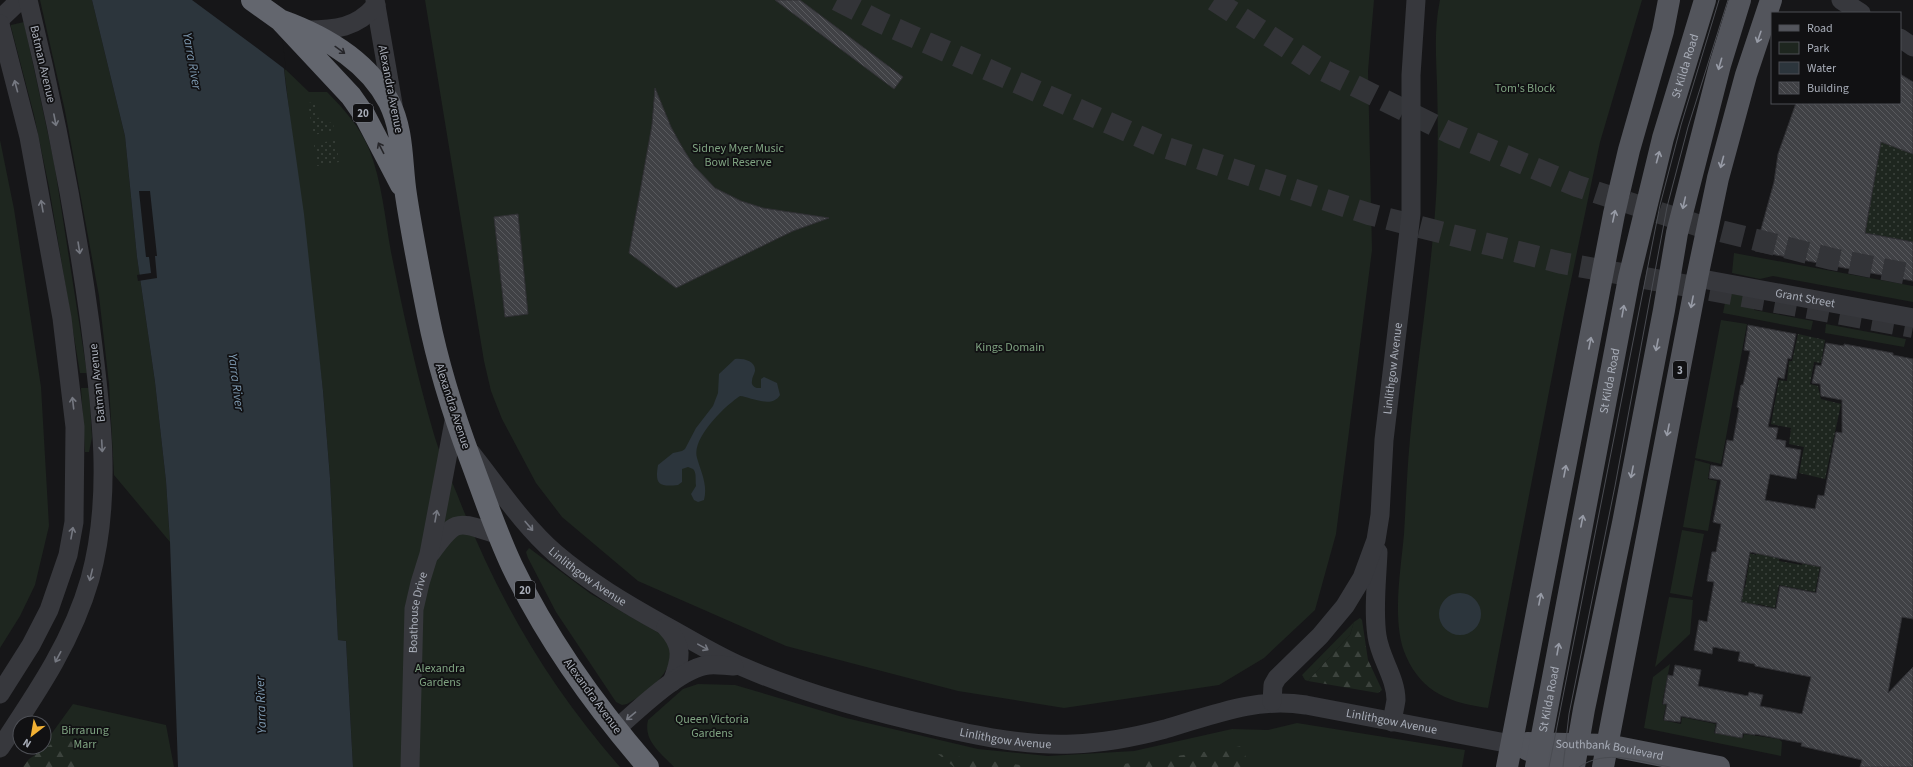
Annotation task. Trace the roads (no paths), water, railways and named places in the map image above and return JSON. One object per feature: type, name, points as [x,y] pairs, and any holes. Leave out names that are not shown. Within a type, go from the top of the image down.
[{"type":"highway","name":"20","points":[[252,0],[297,31],[329,43],[368,73],[388,101],[399,129]]},
{"type":"highway","name":"20","points":[[297,31],[357,104],[406,195]]},
{"type":"highway","name":"Alexandra Avenue","points":[[399,129],[406,195],[430,326],[455,416],[497,534],[512,567],[574,672],[616,729],[648,767]]},
{"type":"main road","points":[[1507,767],[1614,214],[1631,143],[1663,31],[1669,0]]},
{"type":"main road","name":"St Kilda Road","points":[[1538,754],[1629,278],[1663,138],[1705,0]]},
{"type":"main road","points":[[1574,767],[1651,379],[1677,232],[1720,65],[1740,0]]},
{"type":"main road","name":"3","points":[[1607,745],[1697,278],[1718,178],[1746,75],[1771,0]]},
{"type":"main road","points":[[1651,379],[1679,375]]},
{"type":"main road","name":"Southbank Boulevard","points":[[1511,744],[1568,767]]},
{"type":"main road","name":"Southbank Boulevard","points":[[1538,754],[1578,744],[1607,745],[1720,767]]},
{"type":"main road","points":[[1602,767],[1607,745]]},
{"type":"street","points":[[0,19],[20,0]]},
{"type":"street","name":"Batman Avenue","points":[[0,748],[51,671],[75,622],[90,580],[97,548],[101,513],[102,449],[99,386],[75,224],[50,90],[28,0]]},
{"type":"street","name":"Linlithgow Avenue","points":[[1272,702],[1273,685],[1277,678],[1333,622],[1355,592],[1372,556],[1380,515],[1384,440],[1411,214],[1411,75],[1416,0]]},
{"type":"street","points":[[1841,0],[1859,12]]},
{"type":"street","points":[[297,31],[344,28],[366,15],[376,2]]},
{"type":"street","name":"Alexandra Avenue","points":[[376,2],[389,83],[399,129]]},
{"type":"street","points":[[0,24],[29,137],[62,318],[76,427],[74,522],[68,555],[49,610],[31,645],[0,694]]},
{"type":"street","points":[[1901,39],[1913,47]]},
{"type":"street","name":"Grant Street","points":[[1697,278],[1913,318]]},
{"type":"street","name":"Boathouse Drive","points":[[410,767],[414,609],[429,554],[455,416]]},
{"type":"street","name":"Linlithgow Avenue","points":[[466,446],[527,524],[553,552],[596,586],[666,626],[743,667],[810,692],[869,710],[950,729],[1024,742],[1068,744],[1101,742],[1165,729],[1233,708],[1272,702],[1306,705],[1511,744]]},
{"type":"street","points":[[1380,515],[1376,630],[1382,658],[1390,676],[1395,694],[1396,700],[1392,722]]},
{"type":"street","name":"Boathouse Drive","points":[[429,554],[447,531],[456,525],[469,526],[497,534]]},
{"type":"street","points":[[49,610],[75,622]]},
{"type":"street","points":[[666,626],[677,641],[680,652],[678,667],[672,682]]},
{"type":"street","name":"Linlithgow Avenue","points":[[616,729],[672,682],[698,667],[709,665],[743,667]]},
{"type":"water","name":"Yarra River","points":[[92,0],[276,0],[286,87],[304,214],[323,391],[330,478],[338,640],[346,641],[353,767],[178,767],[170,542],[166,481],[155,382],[137,257],[125,136]]},
{"type":"water","points":[[735,359],[748,361],[755,368],[752,378],[752,385],[757,388],[761,388],[761,379],[764,377],[777,383],[780,395],[776,399],[767,402],[740,396],[719,414],[704,432],[699,441],[697,458],[704,479],[705,494],[704,500],[698,502],[694,500],[691,494],[696,486],[693,469],[688,467],[682,469],[682,482],[678,485],[662,485],[659,483],[657,476],[658,465],[673,453],[685,449],[696,428],[713,406],[718,393],[719,374]]},
{"type":"water","points":[[1460,593],[1475,599],[1481,614],[1475,629],[1460,635],[1445,629],[1439,614],[1445,599]]},
{"type":"tunnel","points":[[837,0],[880,22],[1161,146],[1369,214],[1562,263],[1913,327]]},
{"type":"tunnel","points":[[1214,0],[1317,67],[1448,132],[1577,186],[1697,225],[1832,259],[1913,275]]},
{"type":"tram line","points":[[1549,767],[1660,205],[1681,125],[1719,0]]},
{"type":"tram line","points":[[1563,767],[1569,714],[1615,486],[1667,207],[1688,127],[1728,0]]},
{"type":"tram line","points":[[1579,767],[1589,761],[1612,757],[1670,767]]},
{"type":"park label","name":"Tom's Block","points":[[1525,88]]},
{"type":"park label","name":"Sidney Myer Music Bowl Reserve","points":[[738,155]]},
{"type":"park label","name":"Kings Domain","points":[[1010,347]]},
{"type":"park label","name":"Alexandra Gardens","points":[[440,675]]},
{"type":"park label","name":"Queen Victoria Gardens","points":[[712,726]]},
{"type":"park label","name":"Birrarung Marr","points":[[85,737]]}]
